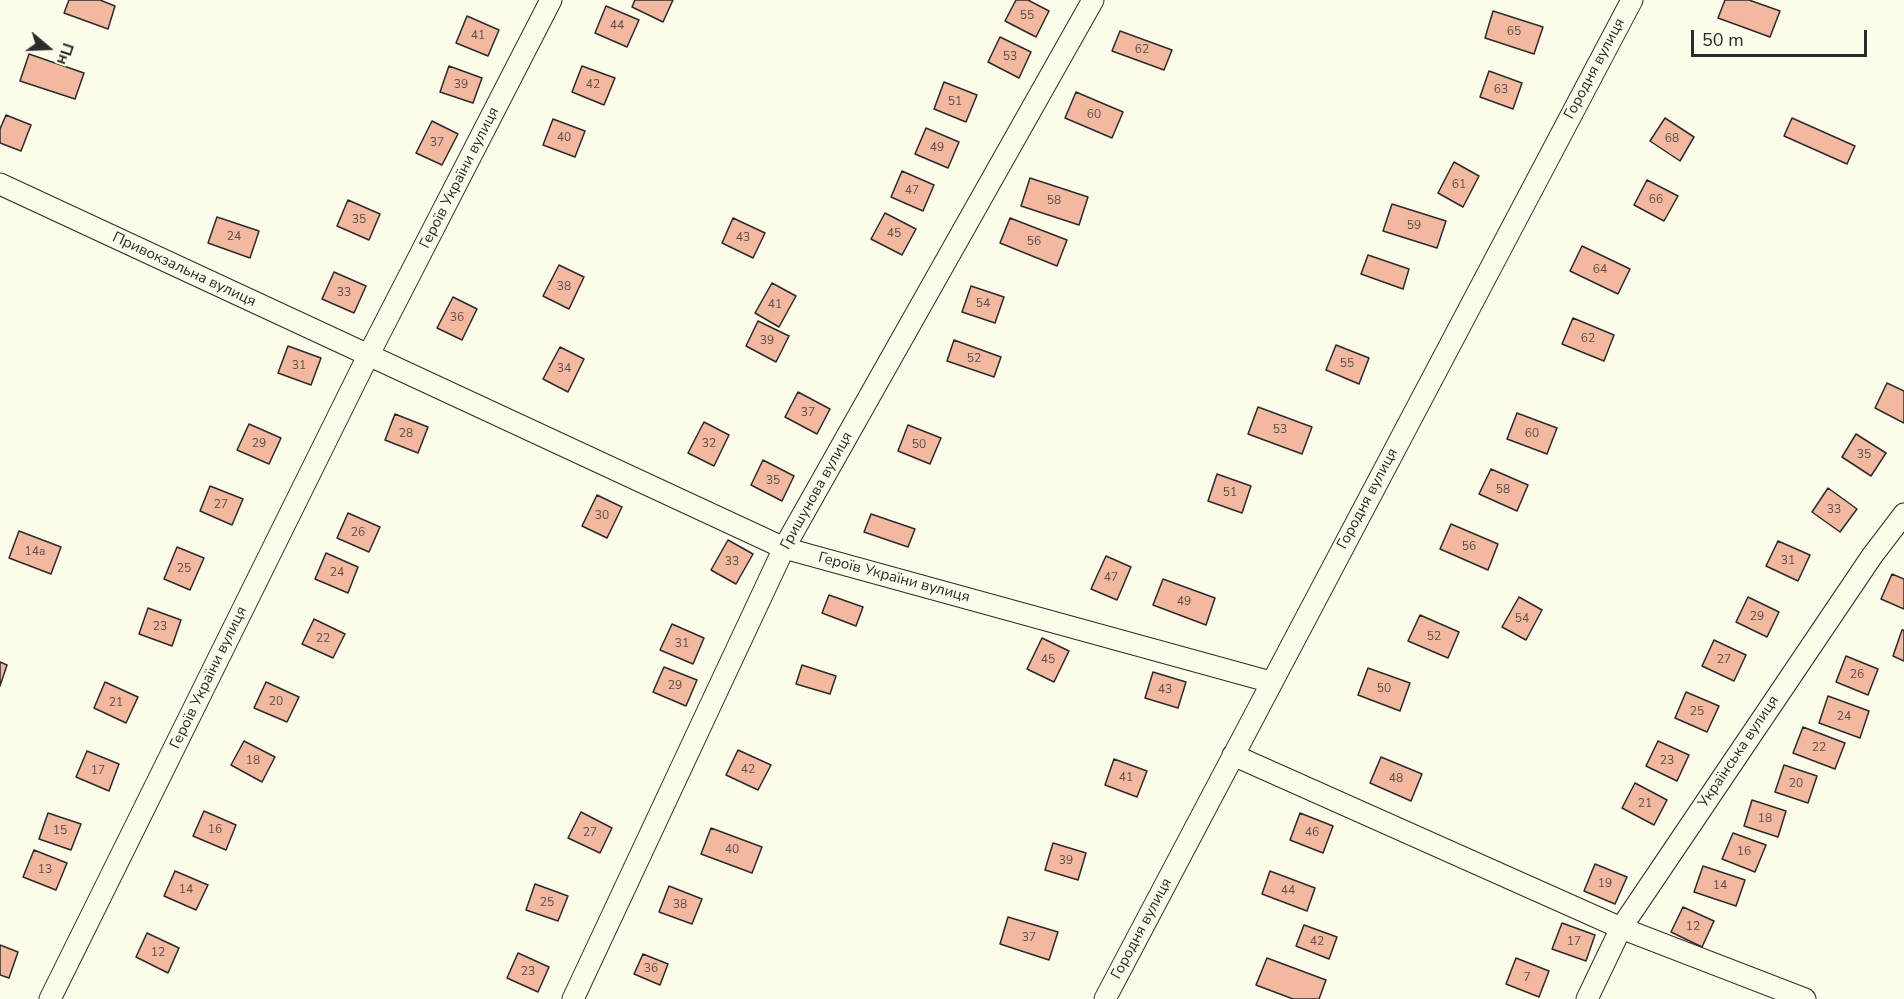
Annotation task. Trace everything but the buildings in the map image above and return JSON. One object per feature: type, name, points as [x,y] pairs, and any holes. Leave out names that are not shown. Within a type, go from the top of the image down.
[{"type":"street","name":"Героїв України вулиця","points":[[50,999],[368,356],[552,0]]},
{"type":"street","name":"Гришунова вулиця","points":[[573,999],[784,548],[1093,0]]},
{"type":"street","name":"Городня вулиця","points":[[1105,999],[1632,0]]},
{"type":"street","name":"Привокзальна вулиця","points":[[0,184],[368,356]]},
{"type":"street","name":"Героїв України вулиця","points":[[368,356],[784,548],[1271,682]]},
{"type":"street","name":"Українська вулиця","points":[[1587,999],[1621,928],[1872,556],[1904,514]]},
{"type":"street","points":[[1233,755],[1621,928],[1805,999]]}]
